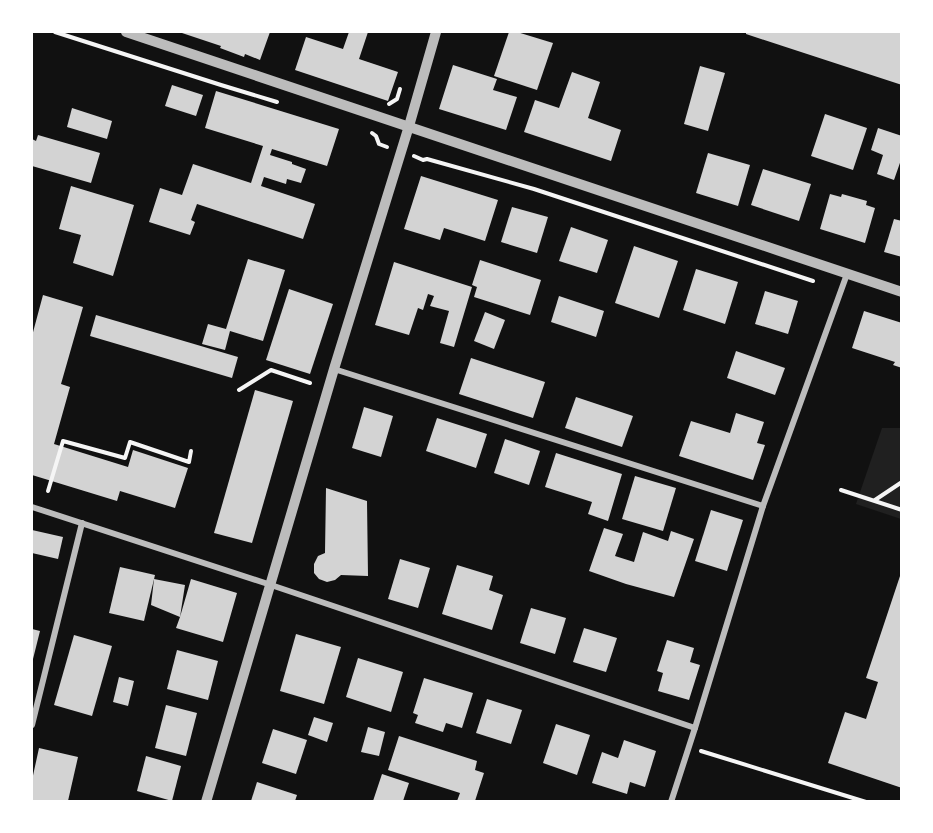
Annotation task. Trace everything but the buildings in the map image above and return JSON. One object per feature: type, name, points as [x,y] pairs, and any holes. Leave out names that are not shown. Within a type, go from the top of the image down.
[{"type":"street","points":[[126,32],[902,292]]},
{"type":"street","points":[[207,801],[334,369],[410,126],[436,32]]},
{"type":"street","points":[[671,801],[763,506],[847,274]]},
{"type":"street","points":[[334,369],[763,506]]},
{"type":"street","points":[[32,507],[695,728]]},
{"type":"street","points":[[32,725],[82,523]]},
{"type":"path","points":[[55,32],[287,105]]},
{"type":"path","points":[[385,103],[390,104],[397,99],[401,87]]},
{"type":"path","points":[[363,130],[376,136],[379,144]]},
{"type":"path","points":[[423,160],[427,159],[534,189],[841,291]]},
{"type":"path","points":[[239,390],[271,370],[310,383]]},
{"type":"path","points":[[48,491],[63,441],[125,458],[130,442],[189,462],[191,451]]},
{"type":"path","points":[[874,501],[902,482]]},
{"type":"path","points":[[841,490],[902,510]]},
{"type":"path","points":[[689,747],[866,801]]},
{"type":"shaded area","points":[[882,428],[901,428],[901,519],[856,504]]}]
